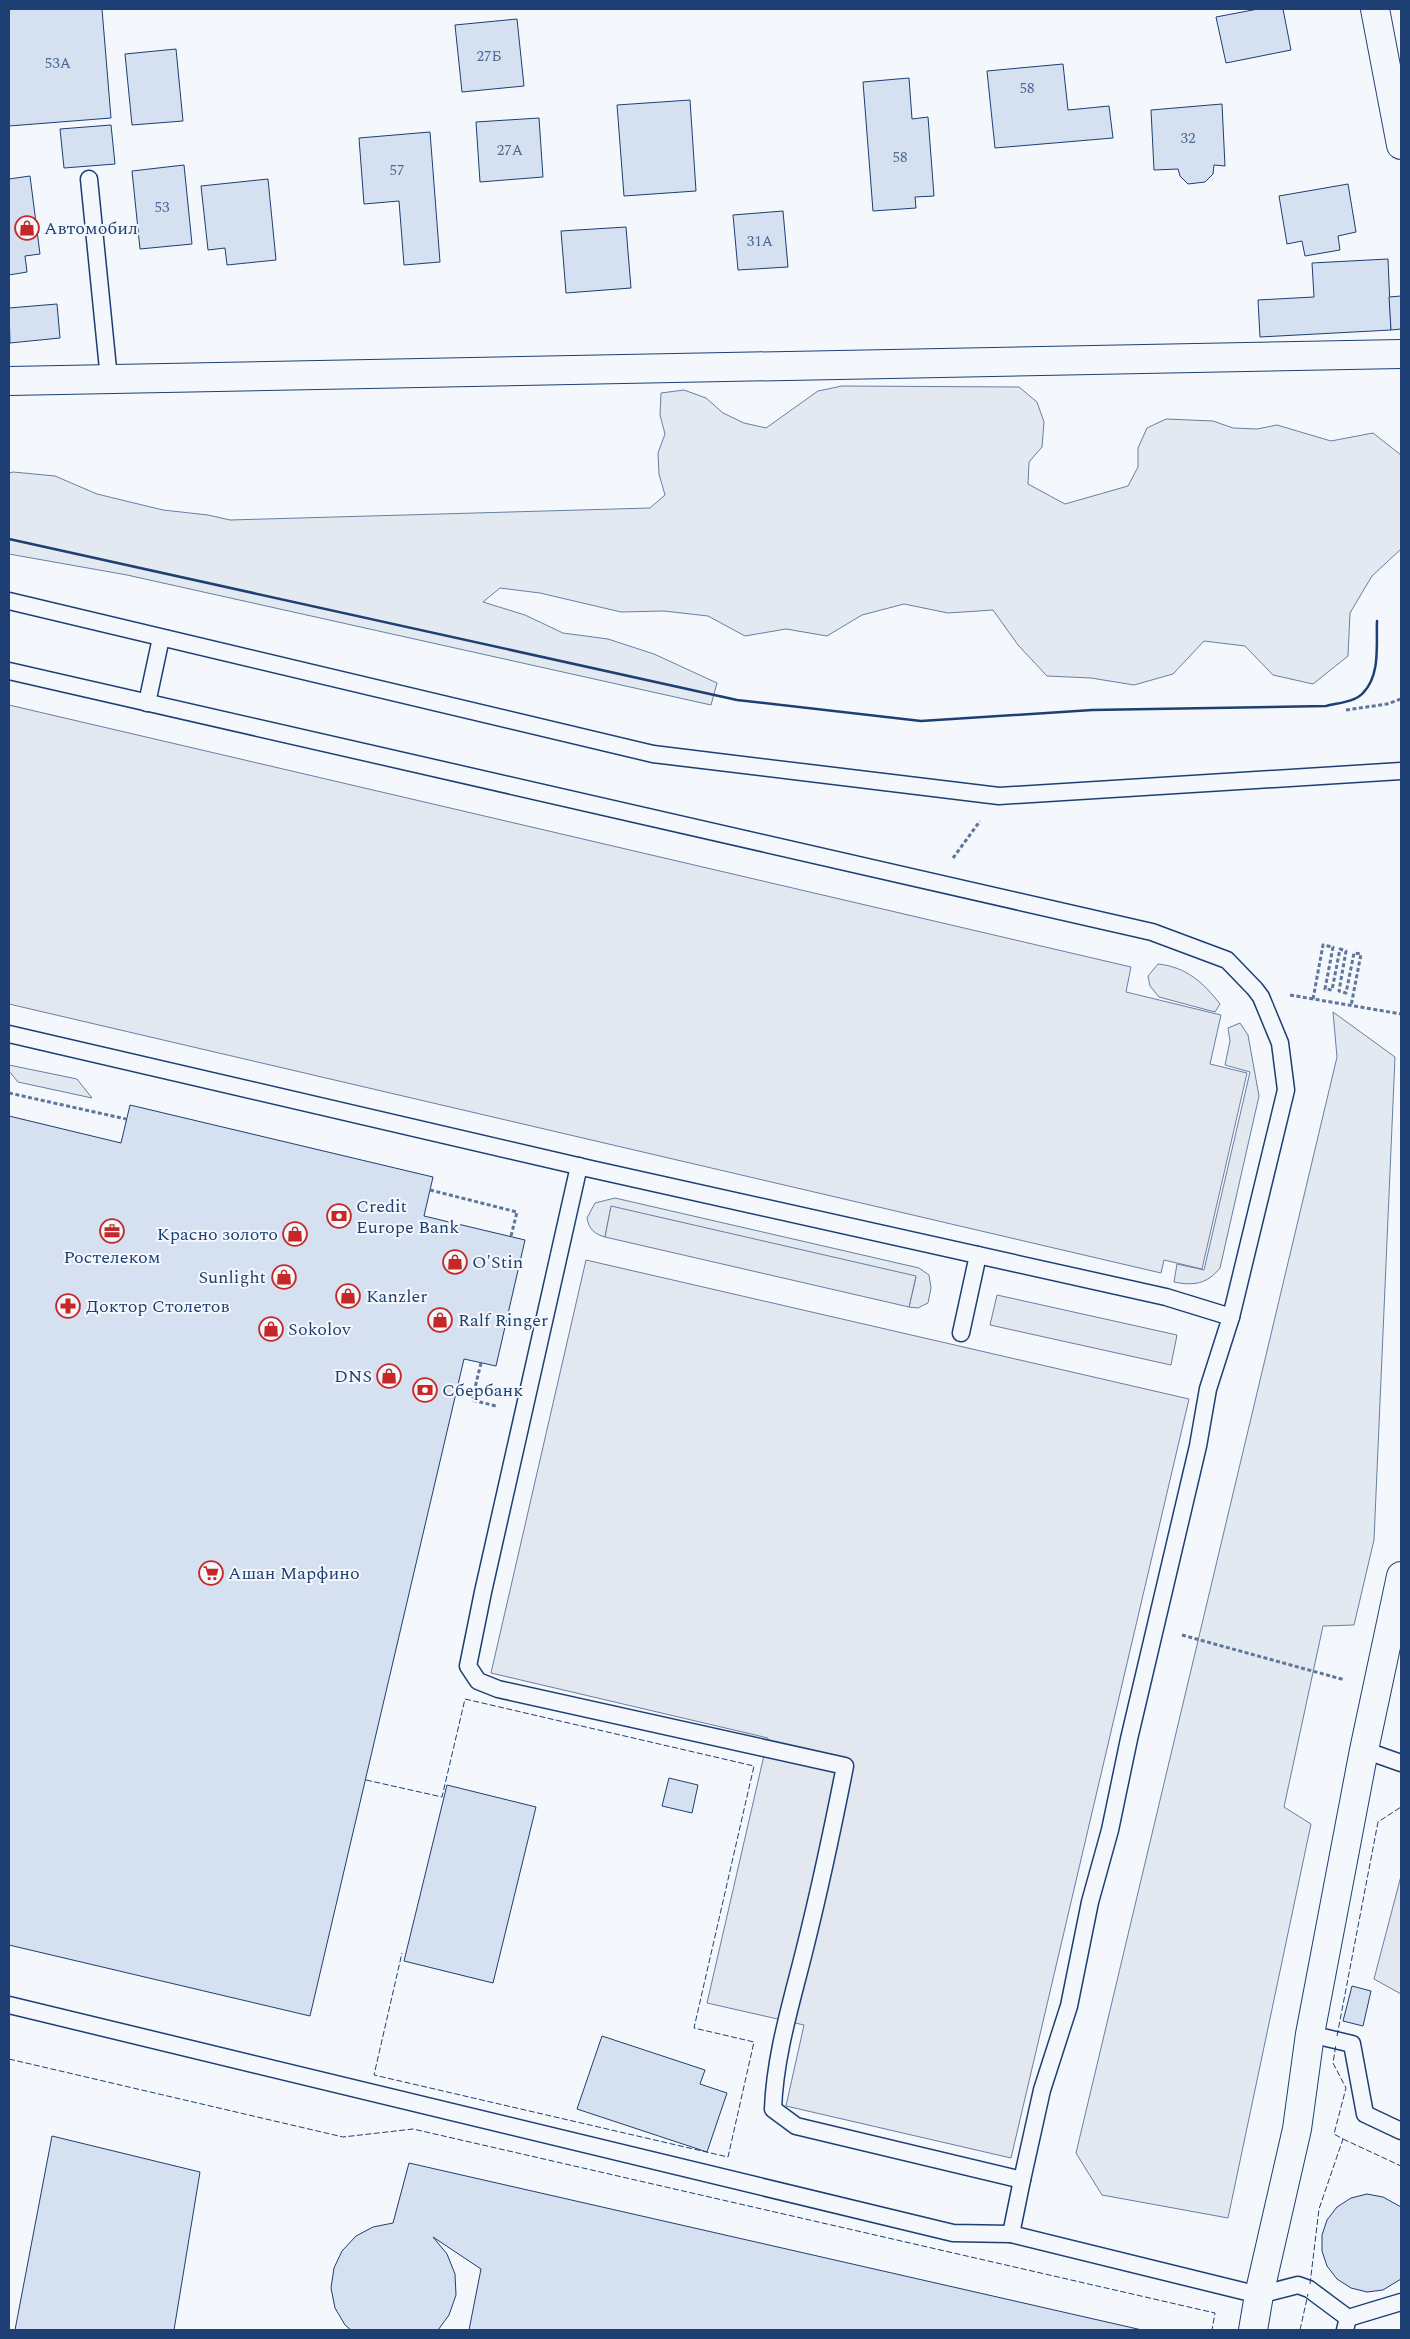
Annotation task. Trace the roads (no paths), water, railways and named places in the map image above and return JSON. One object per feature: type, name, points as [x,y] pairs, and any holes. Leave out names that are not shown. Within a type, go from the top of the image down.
[{"type":"street","points":[[1375,9],[1401,144]]},
{"type":"street","points":[[9,381],[1401,354]]},
{"type":"street","points":[[1253,2330],[1259,2295],[1297,2129],[1310,2034],[1364,1750],[1401,1576]]},
{"type":"lane","points":[[89,178],[109,379]]},
{"type":"lane","points":[[9,601],[653,754],[998,796],[1401,771]]},
{"type":"lane","points":[[147,703],[162,638]]},
{"type":"lane","points":[[9,671],[1152,932],[1227,960],[1261,997],[1280,1043],[1286,1090],[1231,1317],[1208,1389],[1198,1446],[1131,1730],[1110,1830],[1090,1902],[1069,2006],[1042,2090],[1011,2234]]},
{"type":"lane","points":[[9,1034],[579,1166],[1166,1297],[1231,1317]]},
{"type":"lane","points":[[579,1166],[468,1666],[478,1681],[498,1689],[845,1766],[828,1850],[783,2039],[774,2082],[773,2108],[796,2126],[1022,2180]]},
{"type":"lane","points":[[961,1333],[978,1255]]},
{"type":"lane","points":[[1364,1750],[1401,1763]]},
{"type":"lane","points":[[9,2005],[953,2233],[1011,2234],[1259,2295],[1298,2285],[1310,2290],[1347,2324],[1401,2302]]},
{"type":"lane","points":[[1310,2034],[1352,2044],[1366,2114],[1401,2131]]},
{"type":"place","name":"Автомобил","points":[[27,228]]},
{"type":"place","name":"Credit Europe Bank","points":[[339,1216]]},
{"type":"place","name":"Ростелеком","points":[[112,1231]]},
{"type":"place","name":"Красно золото","points":[[295,1234]]},
{"type":"place","name":"O'Stin","points":[[455,1262]]},
{"type":"place","name":"Sunlight","points":[[284,1277]]},
{"type":"place","name":"Kanzler","points":[[348,1296]]},
{"type":"place","name":"Доктор Столетов","points":[[68,1306]]},
{"type":"place","name":"Ralf Ringer","points":[[440,1320]]},
{"type":"place","name":"Sokolov","points":[[271,1329]]},
{"type":"place","name":"DNS","points":[[389,1376]]},
{"type":"place","name":"Сбербанк","points":[[425,1390]]},
{"type":"place","name":"Ашан Марфино","points":[[211,1573]]}]
